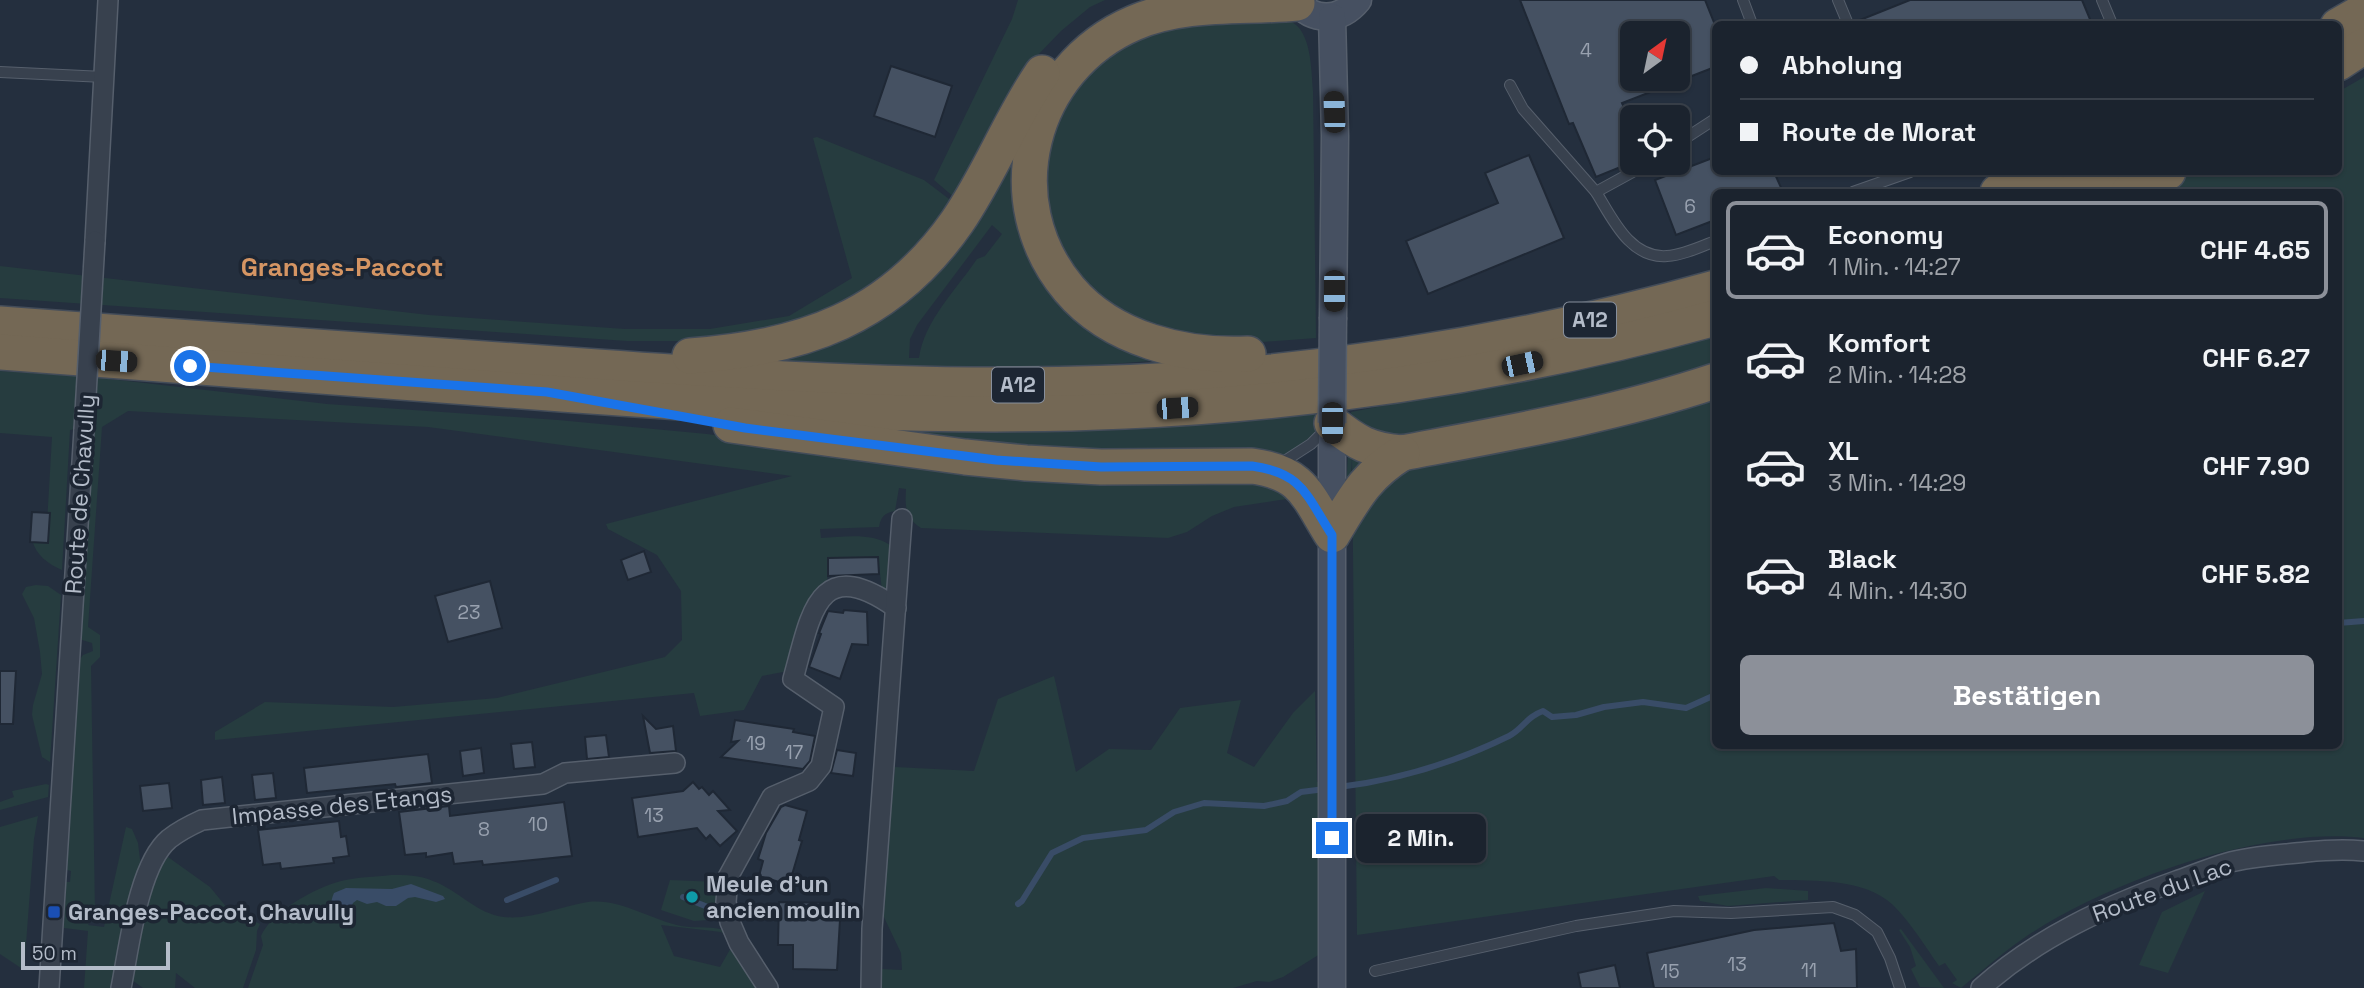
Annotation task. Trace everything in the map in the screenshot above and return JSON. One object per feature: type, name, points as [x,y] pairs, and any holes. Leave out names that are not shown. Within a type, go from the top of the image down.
[{"type":"highway","points":[[570,366],[712,355],[773,346],[819,332],[879,300],[906,279],[957,222],[1026,97],[1046,67],[1070,40],[1099,19],[1142,0]]},
{"type":"highway","points":[[1296,1],[1267,6],[1234,5],[1163,14],[1135,22],[1084,54],[1063,78],[1046,106],[1034,139],[1029,171],[1030,202],[1040,241],[1055,271],[1088,307],[1138,337],[1180,350],[1220,355],[1306,351],[1395,341],[1464,345]]},
{"type":"highway","points":[[2342,24],[2364,11]]},
{"type":"highway","points":[[2342,59],[2364,45]]},
{"type":"highway","points":[[2006,189],[2040,175]]},
{"type":"highway","points":[[2079,189],[2112,175]]},
{"type":"highway","points":[[2135,189],[2162,175]]},
{"type":"highway","name":"A12","points":[[0,324],[570,366],[858,383],[1070,384],[1176,380],[1313,368],[1464,345],[1622,313],[1712,289]]},
{"type":"highway","name":"A12","points":[[0,352],[762,407],[1018,414],[1177,408],[1334,394],[1455,376],[1577,352],[1712,319]]},
{"type":"highway","points":[[1332,423],[1365,447],[1402,453],[1564,423],[1712,382]]},
{"type":"highway","points":[[547,392],[745,428],[965,457],[1076,466],[1252,466],[1270,469],[1286,474],[1296,481],[1332,535],[1368,478],[1402,453]]},
{"type":"main road","points":[[1296,1],[1315,15],[1332,17],[1342,14],[1358,0]]},
{"type":"main road","points":[[1332,17],[1335,136],[1332,988]]},
{"type":"street","name":"Route de Chavully","points":[[49,988],[108,0]]},
{"type":"street","points":[[871,988],[872,929],[902,519]]},
{"type":"street","points":[[768,988],[739,943],[730,922],[726,902],[728,877],[772,797],[809,781],[821,766],[834,708],[793,679],[814,608],[821,597],[831,589],[854,586],[876,594],[896,608]]},
{"type":"street","name":"Impasse des Etangs","points":[[121,988],[146,875],[155,856],[168,840],[202,820],[543,785],[565,773],[675,762]]},
{"type":"street","name":"Route du Lac","points":[[1981,988],[2037,946],[2094,913],[2171,883],[2228,863],[2344,849],[2364,851]]},
{"type":"lane","points":[[1743,0],[1751,21]]},
{"type":"lane","points":[[1838,0],[1847,21]]},
{"type":"lane","points":[[2102,0],[2111,21]]},
{"type":"lane","points":[[0,72],[104,77]]},
{"type":"lane","points":[[1510,85],[1523,109],[1595,192],[1631,243],[1648,254],[1665,256],[1680,254],[1712,242]]},
{"type":"lane","points":[[1690,135],[1712,121]]},
{"type":"lane","points":[[1595,192],[1626,175]]},
{"type":"lane","points":[[1861,189],[1898,175]]},
{"type":"lane","points":[[1270,469],[1311,444],[1332,423]]},
{"type":"lane","points":[[1375,971],[1576,926],[1674,911],[1731,913],[1833,907],[1855,915],[1877,932],[1890,958],[1900,988]]},
{"type":"green space","points":[[1018,0],[1105,0],[1090,7],[1061,31],[1035,58],[955,198],[934,180],[1012,19]]},
{"type":"green space","points":[[1236,14],[1290,21],[1303,33],[1309,52],[1313,91],[1316,338],[1249,343],[1142,326],[1094,297],[1051,235],[1041,175],[1073,82],[1142,32]]},
{"type":"green space","points":[[1055,73],[1033,243],[1165,360],[1068,367],[909,366],[767,360],[882,304]],"holes":[[[992,225],[1002,234],[985,256],[977,259],[942,306],[927,331],[919,358],[909,358],[910,339],[917,325]]]},
{"type":"green space","points":[[2364,77],[2364,838],[2324,837],[2234,849],[2141,878],[2058,917],[2016,944],[1961,988],[1952,983],[1957,980],[1945,963],[1939,966],[1906,919],[1881,896],[1854,885],[1779,880],[1774,876],[1357,935],[1352,457],[1350,489],[1346,489],[1348,454],[1352,453],[1351,412],[1588,366],[1712,338],[1712,749],[2342,749],[2342,189],[2160,189],[2187,175],[2342,175],[2342,90]]},
{"type":"green space","points":[[817,137],[924,180],[953,202],[897,269],[813,320],[706,341],[627,341],[0,298],[0,266],[429,315],[625,329],[710,329],[789,316],[852,278],[813,138]]},
{"type":"green space","points":[[0,371],[92,377],[327,404],[558,420],[707,434],[928,466],[1262,474],[1314,495],[1234,507],[1212,516],[1187,532],[1168,538],[921,528],[907,511],[906,489],[899,488],[895,511],[884,516],[879,527],[820,529],[821,538],[866,537],[890,545],[887,593],[882,590],[878,557],[828,559],[827,585],[790,666],[783,672],[762,676],[744,710],[700,716],[694,693],[215,740],[215,732],[265,702],[393,707],[497,698],[665,657],[682,640],[681,591],[657,555],[608,529],[606,524],[792,476],[428,427],[128,411],[102,427],[88,627],[100,635],[100,657],[91,666],[95,912],[88,925],[104,927],[126,827],[132,829],[138,843],[141,867],[116,988],[84,988],[88,931],[64,928],[66,882],[70,882],[71,871],[67,870],[80,659],[93,651],[92,643],[79,639],[75,429],[70,430],[62,570],[43,558],[32,540],[46,541],[52,437],[0,433]]},
{"type":"green space","points":[[1318,414],[1318,430],[1293,451],[1263,463],[1172,463],[875,432],[1124,430]]},
{"type":"green space","points":[[48,586],[61,595],[50,762],[42,757],[32,715],[42,674],[34,618],[22,594],[26,587]]},
{"type":"green space","points":[[1054,676],[1076,772],[1109,749],[1151,750],[1180,708],[1241,700],[1227,753],[1254,767],[1293,713],[1315,691],[1317,782],[1322,782],[1320,954],[1283,977],[1233,988],[881,988],[881,969],[902,970],[901,953],[882,913],[895,767],[974,771],[998,699]]},
{"type":"green space","points":[[49,785],[48,797],[0,810],[0,802],[14,797],[12,791]]},
{"type":"green space","points":[[38,816],[24,970],[0,954],[0,827]]},
{"type":"green space","points":[[168,857],[210,887],[237,920],[250,919],[260,924],[256,950],[243,988],[195,988],[176,973],[175,988],[143,988],[132,980],[152,885],[158,870]]},
{"type":"green space","points":[[391,875],[428,879],[476,907],[504,917],[525,916],[588,902],[600,902],[624,906],[681,926],[723,930],[728,932],[760,988],[248,988],[263,945],[261,936],[284,909],[331,884]],"holes":[[[661,925],[721,932],[727,936],[732,946],[720,967],[674,956]]]},
{"type":"green space","points":[[670,880],[719,882],[721,919],[694,921],[661,910]]},
{"type":"green space","points":[[1766,888],[1808,891],[1808,900],[1728,906],[1700,901],[1698,896]]},
{"type":"green space","points":[[2205,891],[2168,973],[2139,965],[2162,912]]},
{"type":"green space","points":[[1901,929],[1944,988],[1920,987],[1911,969],[1916,966],[1910,947],[1899,930]]},
{"type":"water","points":[[411,884],[445,899],[436,902],[408,898],[396,906],[377,902],[367,904],[357,900],[348,914],[341,918],[332,907],[334,893],[346,888],[392,889]]},
{"type":"building","points":[[1520,0],[1705,0],[1713,21],[1712,68],[1690,77],[1690,21],[1620,21],[1620,91],[1653,91],[1620,105],[1620,167],[1596,177],[1573,123],[1569,124]]},
{"type":"building","points":[[1910,0],[2082,0],[2091,21],[1858,21]]},
{"type":"building","points":[[891,66],[952,86],[935,137],[874,116]]},
{"type":"building","points":[[1529,155],[1564,238],[1428,294],[1406,241],[1498,203],[1485,173]]},
{"type":"building","points":[[1712,158],[1712,175],[1775,175],[1782,189],[1712,189],[1712,221],[1676,235],[1655,180],[1668,175],[1690,175],[1690,167]]},
{"type":"building","points":[[32,512],[50,513],[48,543],[30,542]]},
{"type":"building","points":[[644,551],[651,572],[628,580],[621,560]]},
{"type":"building","points":[[878,557],[879,574],[828,576],[828,558]]},
{"type":"building","points":[[490,581],[502,628],[448,642],[435,596]]},
{"type":"building","points":[[844,610],[867,612],[868,645],[852,644],[840,679],[809,667],[828,611],[843,613]]},
{"type":"building","points":[[0,671],[16,671],[13,724],[0,724]]},
{"type":"building","points":[[643,716],[656,729],[673,726],[676,751],[650,753]]},
{"type":"building","points":[[735,720],[794,729],[793,732],[815,736],[810,761],[803,769],[721,757],[738,741],[731,742]]},
{"type":"building","points":[[606,735],[609,757],[587,759],[585,737]]},
{"type":"building","points":[[532,742],[535,767],[514,769],[511,744]]},
{"type":"building","points":[[481,748],[484,773],[463,776],[460,751]]},
{"type":"building","points":[[837,750],[856,753],[853,776],[831,773]]},
{"type":"building","points":[[428,754],[432,783],[307,793],[304,768]]},
{"type":"building","points":[[273,773],[276,798],[255,800],[252,775]]},
{"type":"building","points":[[222,777],[225,803],[203,805],[201,780]]},
{"type":"building","points":[[693,782],[709,795],[713,791],[730,810],[718,811],[737,831],[720,846],[710,835],[706,839],[697,828],[638,837],[632,798],[683,791]]},
{"type":"building","points":[[169,783],[172,808],[143,811],[140,786]]},
{"type":"building","points":[[564,802],[572,856],[483,865],[482,861],[454,864],[452,853],[426,857],[426,853],[405,855],[399,812],[449,806],[450,816]]},
{"type":"building","points":[[785,805],[807,811],[799,840],[802,841],[789,885],[759,876],[763,861],[758,859],[766,833],[781,807]]},
{"type":"building","points":[[339,821],[341,837],[346,836],[349,856],[333,858],[334,863],[281,869],[280,863],[263,865],[258,830]]},
{"type":"building","points":[[779,902],[841,903],[837,970],[793,969],[793,945],[778,945]]},
{"type":"building","points":[[1834,923],[1841,951],[1856,949],[1857,988],[1654,988],[1647,953],[1754,930]]},
{"type":"building","points":[[1615,965],[1620,988],[1581,988],[1578,973]]},
{"type":"waterway","points":[[2342,623],[2364,621]]},
{"type":"waterway","points":[[1339,787],[1405,775],[1468,754],[1509,736],[1532,716],[1543,711],[1552,717],[1576,715],[1604,707],[1643,702],[1686,708],[1712,696]]},
{"type":"waterway","points":[[1018,904],[1052,853],[1083,838],[1146,830],[1174,812],[1204,803],[1264,806],[1287,801],[1301,792],[1325,789]]},
{"type":"waterway","points":[[507,900],[556,880]]},
{"type":"waterway","points":[[683,897],[715,910]]},
{"type":"waterway","points":[[325,912],[337,903]]},
{"type":"place","name":"Meule d’un ancien moulin","points":[[692,897]]},
{"type":"place","name":"Granges-Paccot, Chavully","points":[[54,912]]},
{"type":"district","name":"Granges-Paccot","points":[[342,267]]},
{"type":"route","points":[[190,366],[547,392],[745,428],[965,457],[1101,467],[1252,466],[1286,474],[1306,493],[1332,535],[1332,838]]}]
